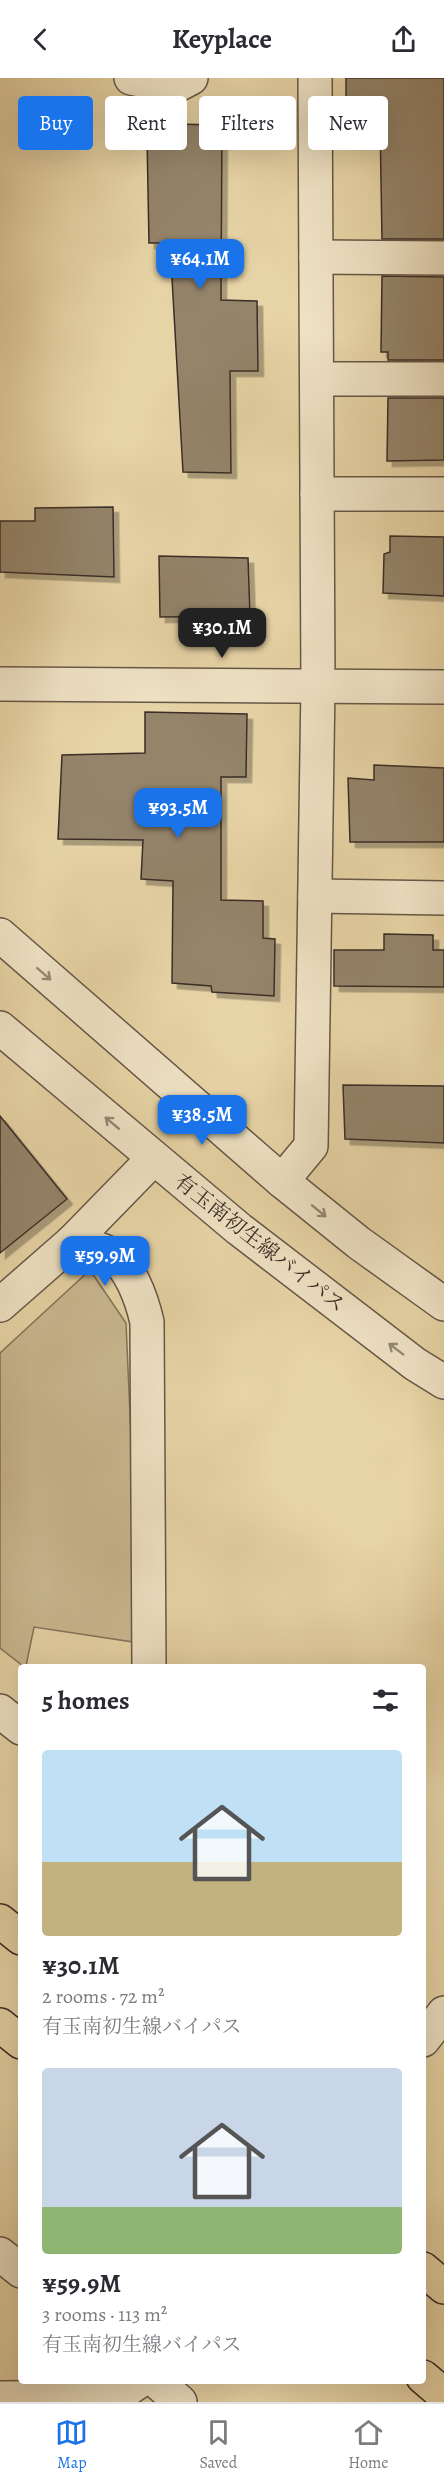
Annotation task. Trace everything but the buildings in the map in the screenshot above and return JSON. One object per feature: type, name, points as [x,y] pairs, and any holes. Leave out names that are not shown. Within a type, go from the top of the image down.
[{"type":"highway","points":[[0,1921],[18,1936]]},
{"type":"highway","points":[[0,2025],[18,2040]]},
{"type":"highway","points":[[426,2272],[444,2287]]},
{"type":"highway","points":[[426,2380],[444,2395]]},
{"type":"street","points":[[131,78],[174,87],[191,78]]},
{"type":"street","points":[[282,1181],[311,1146],[318,685],[314,78]]},
{"type":"street","points":[[316,257],[444,258]]},
{"type":"street","points":[[317,379],[444,379]]},
{"type":"street","points":[[317,494],[444,494]]},
{"type":"street","points":[[0,684],[444,687]]},
{"type":"street","points":[[315,896],[444,898]]},
{"type":"street","points":[[0,935],[282,1181],[359,1243],[444,1304]]},
{"type":"street","name":"有玉南初生線バイパス","points":[[0,1028],[248,1236],[415,1364],[444,1382]]},
{"type":"street","points":[[0,1305],[72,1242],[153,1158]]},
{"type":"street","points":[[72,1242],[110,1254],[123,1268],[143,1305],[147,1322],[148,1664]]},
{"type":"street","points":[[0,1711],[18,1726]]},
{"type":"street","points":[[0,2254],[18,2269]]},
{"type":"street","points":[[160,2384],[180,2402]]},
{"type":"street","points":[[0,2398],[125,2393]]},
{"type":"shaded area","points":[[90,1270],[126,1323],[140,1643],[34,1627],[26,1664],[20,1664],[0,1648],[0,1353]]}]
